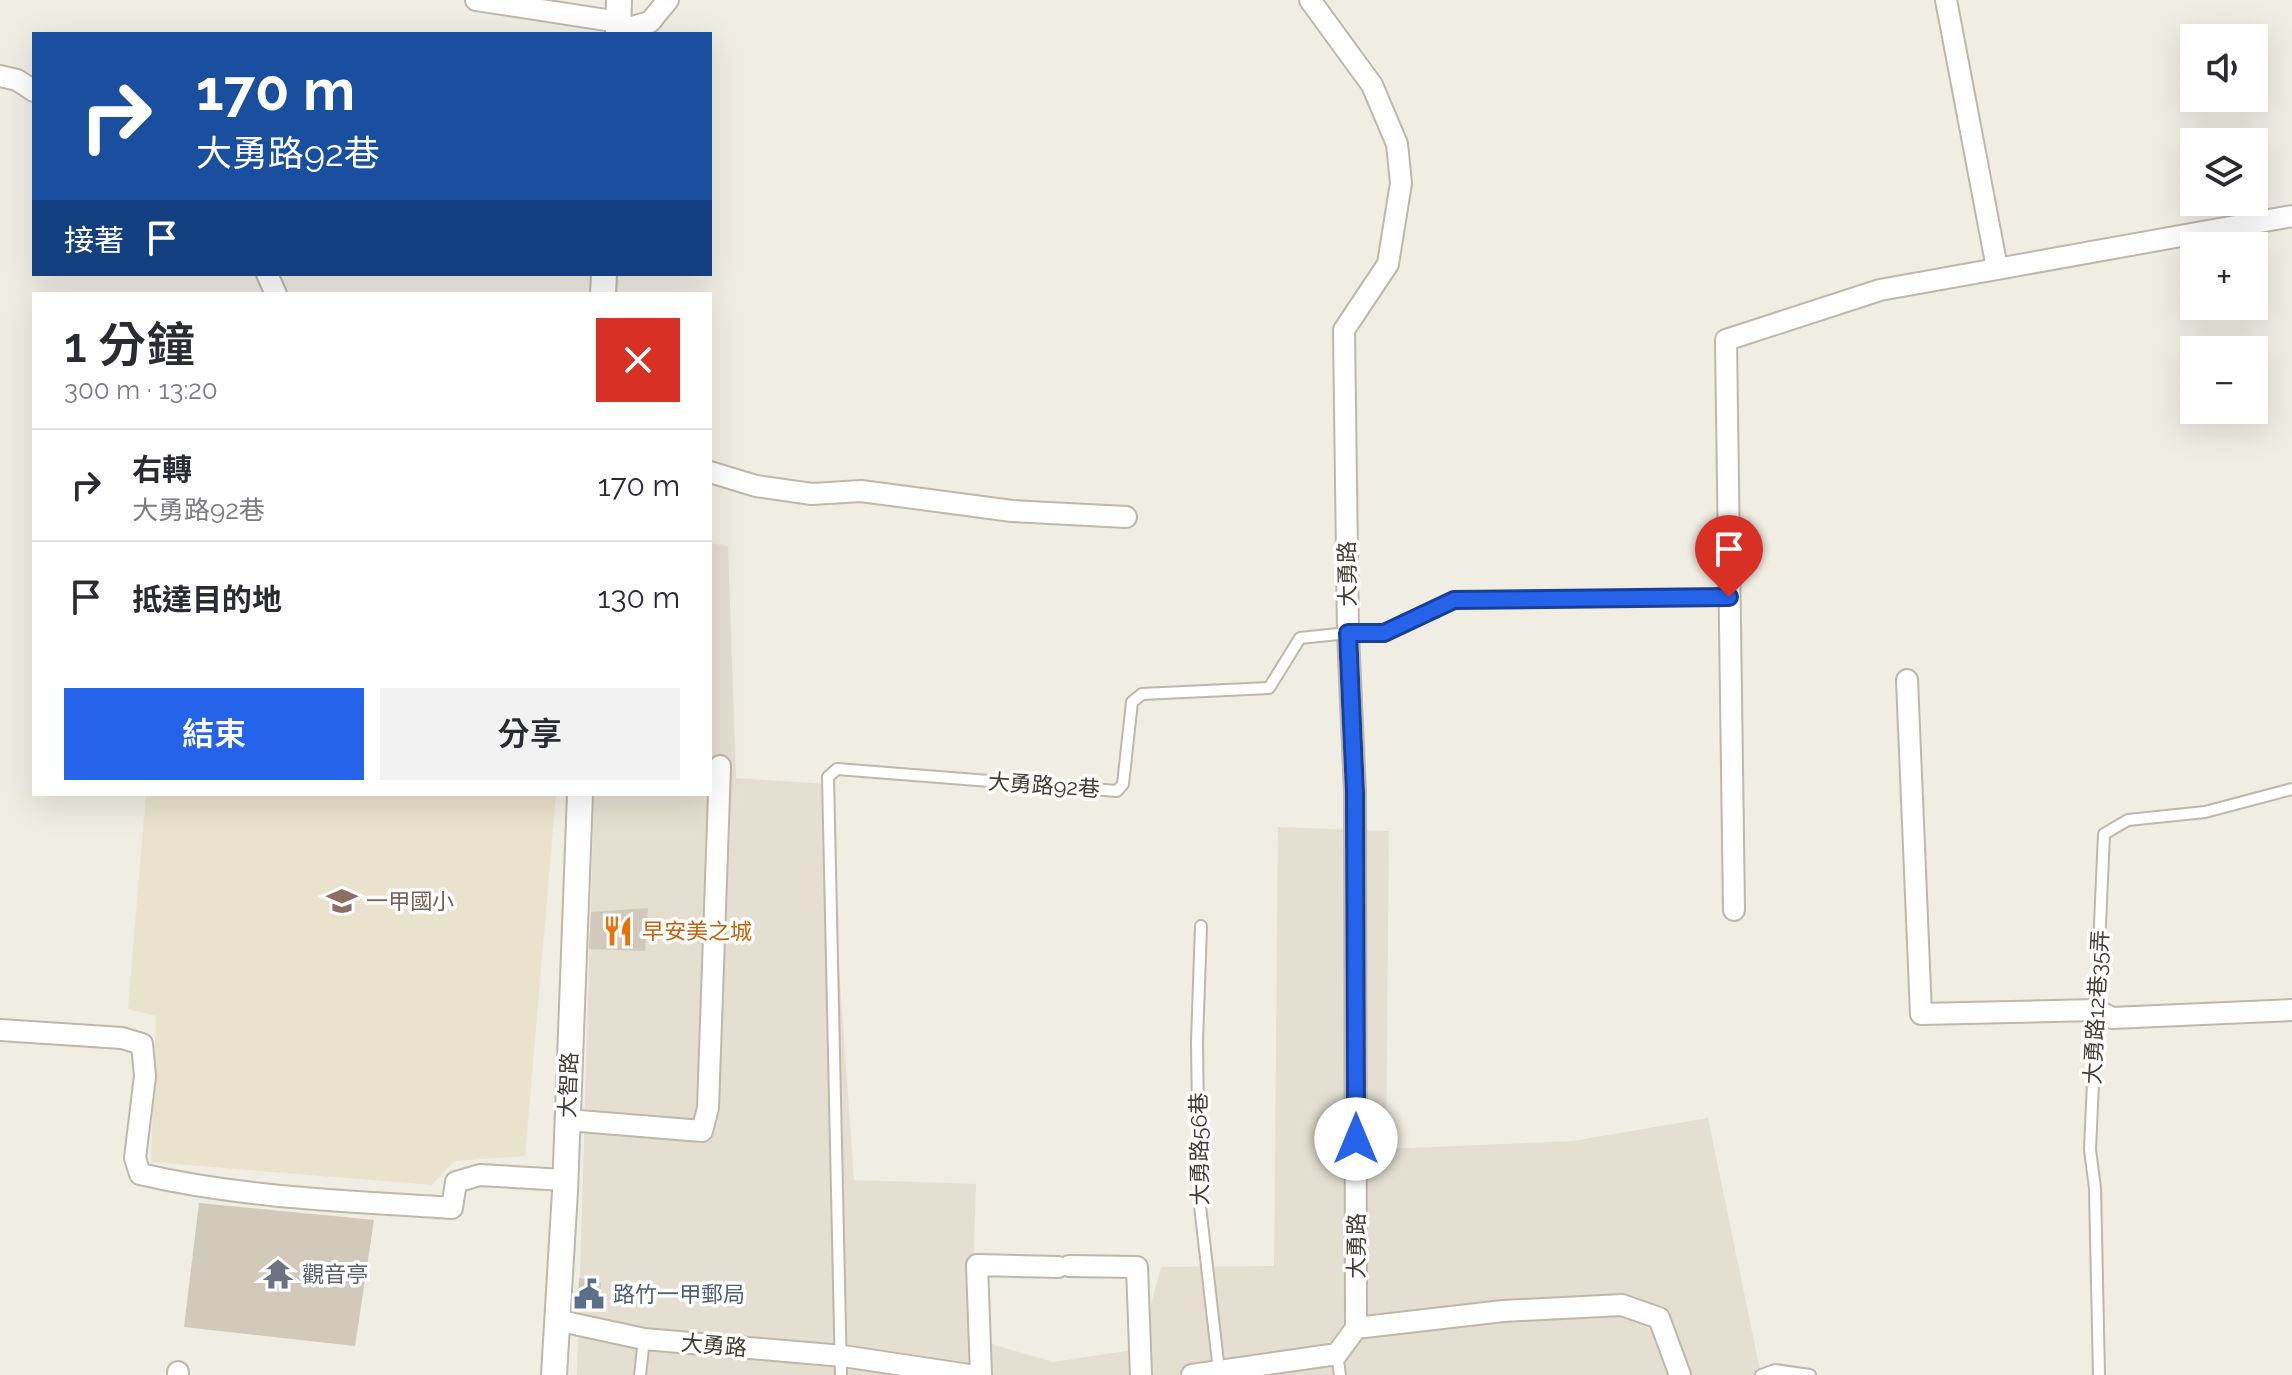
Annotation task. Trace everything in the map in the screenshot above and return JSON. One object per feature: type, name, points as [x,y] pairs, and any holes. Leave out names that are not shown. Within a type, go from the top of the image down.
[{"type":"street","points":[[476,0],[619,22],[650,22],[668,0]]},
{"type":"street","name":"大勇路","points":[[1310,0],[1372,85],[1397,144],[1401,183],[1388,264],[1344,330],[1348,633],[1355,793],[1356,1328]]},
{"type":"street","points":[[1946,0],[1997,268]]},
{"type":"street","points":[[0,76],[17,80],[32,90]]},
{"type":"street","points":[[1734,910],[1726,340],[1880,290],[2292,216]]},
{"type":"street","points":[[712,473],[756,486],[812,494],[861,491],[1012,511],[1126,517]]},
{"type":"street","points":[[1907,680],[1921,1014],[2097,1010],[2112,1018],[2292,1010]]},
{"type":"street","points":[[567,1120],[702,1131],[708,1108],[720,766]]},
{"type":"street","name":"大智路","points":[[554,1375],[580,796]]},
{"type":"street","points":[[0,1030],[122,1038],[142,1044],[145,1076],[135,1158],[140,1174],[186,1185],[278,1196],[452,1208],[456,1182],[480,1175],[565,1180]]},
{"type":"street","points":[[981,1375],[977,1265],[1137,1267],[1141,1375]]},
{"type":"street","points":[[1192,1375],[1337,1354],[1356,1328],[1503,1311],[1622,1305],[1659,1318],[1680,1375]]},
{"type":"street","name":"大勇路","points":[[556,1320],[644,1339],[842,1365],[969,1375]]},
{"type":"lane","name":"大勇路92巷","points":[[842,1365],[828,777],[837,769],[1117,791],[1123,784],[1132,702],[1142,694],[1269,688],[1300,638],[1384,633],[1454,600],[1729,597]]},
{"type":"lane","name":"大勇路12巷35弄","points":[[2099,1375],[2095,1188],[2090,1150],[2104,834],[2128,820],[2205,812],[2292,789]]},
{"type":"lane","name":"大勇路56巷","points":[[1201,926],[1197,1041],[1199,1197],[1219,1371]]},
{"type":"lane","points":[[640,1375],[644,1339]]},
{"type":"lane","points":[[1337,1354],[1340,1375]]},
{"type":"lane","points":[[1761,1375],[1775,1370],[1810,1375]]},
{"type":"shaded area","points":[[712,543],[728,546],[736,778],[826,784],[854,1180],[976,1184],[971,1338],[1053,1362],[1139,1349],[1161,1267],[1274,1266],[1278,827],[1389,831],[1386,1149],[1573,1141],[1708,1118],[1761,1375],[577,1375],[594,796],[712,796]]},
{"type":"shaded area","name":"一甲國小","points":[[146,796],[556,796],[525,1156],[454,1161],[432,1185],[151,1162],[156,1016],[128,1009]]},
{"type":"building","name":"早安美之城","points":[[648,908],[645,951],[589,949],[591,912]]},
{"type":"building","name":"觀音亭","points":[[199,1203],[374,1220],[355,1346],[184,1327]]},
{"type":"building","name":"路竹一甲郵局","points":[[579,1278],[601,1283],[599,1308],[578,1304]]},
{"type":"place","name":"一甲國小","points":[[342,901]]},
{"type":"place","name":"早安美之城","points":[[618,931]]},
{"type":"place","name":"觀音亭","points":[[278,1274]]},
{"type":"place","name":"路竹一甲郵局","points":[[589,1294]]},
{"type":"route","points":[[1356,1139],[1355,793],[1348,633],[1384,633],[1454,600],[1729,597]]}]
